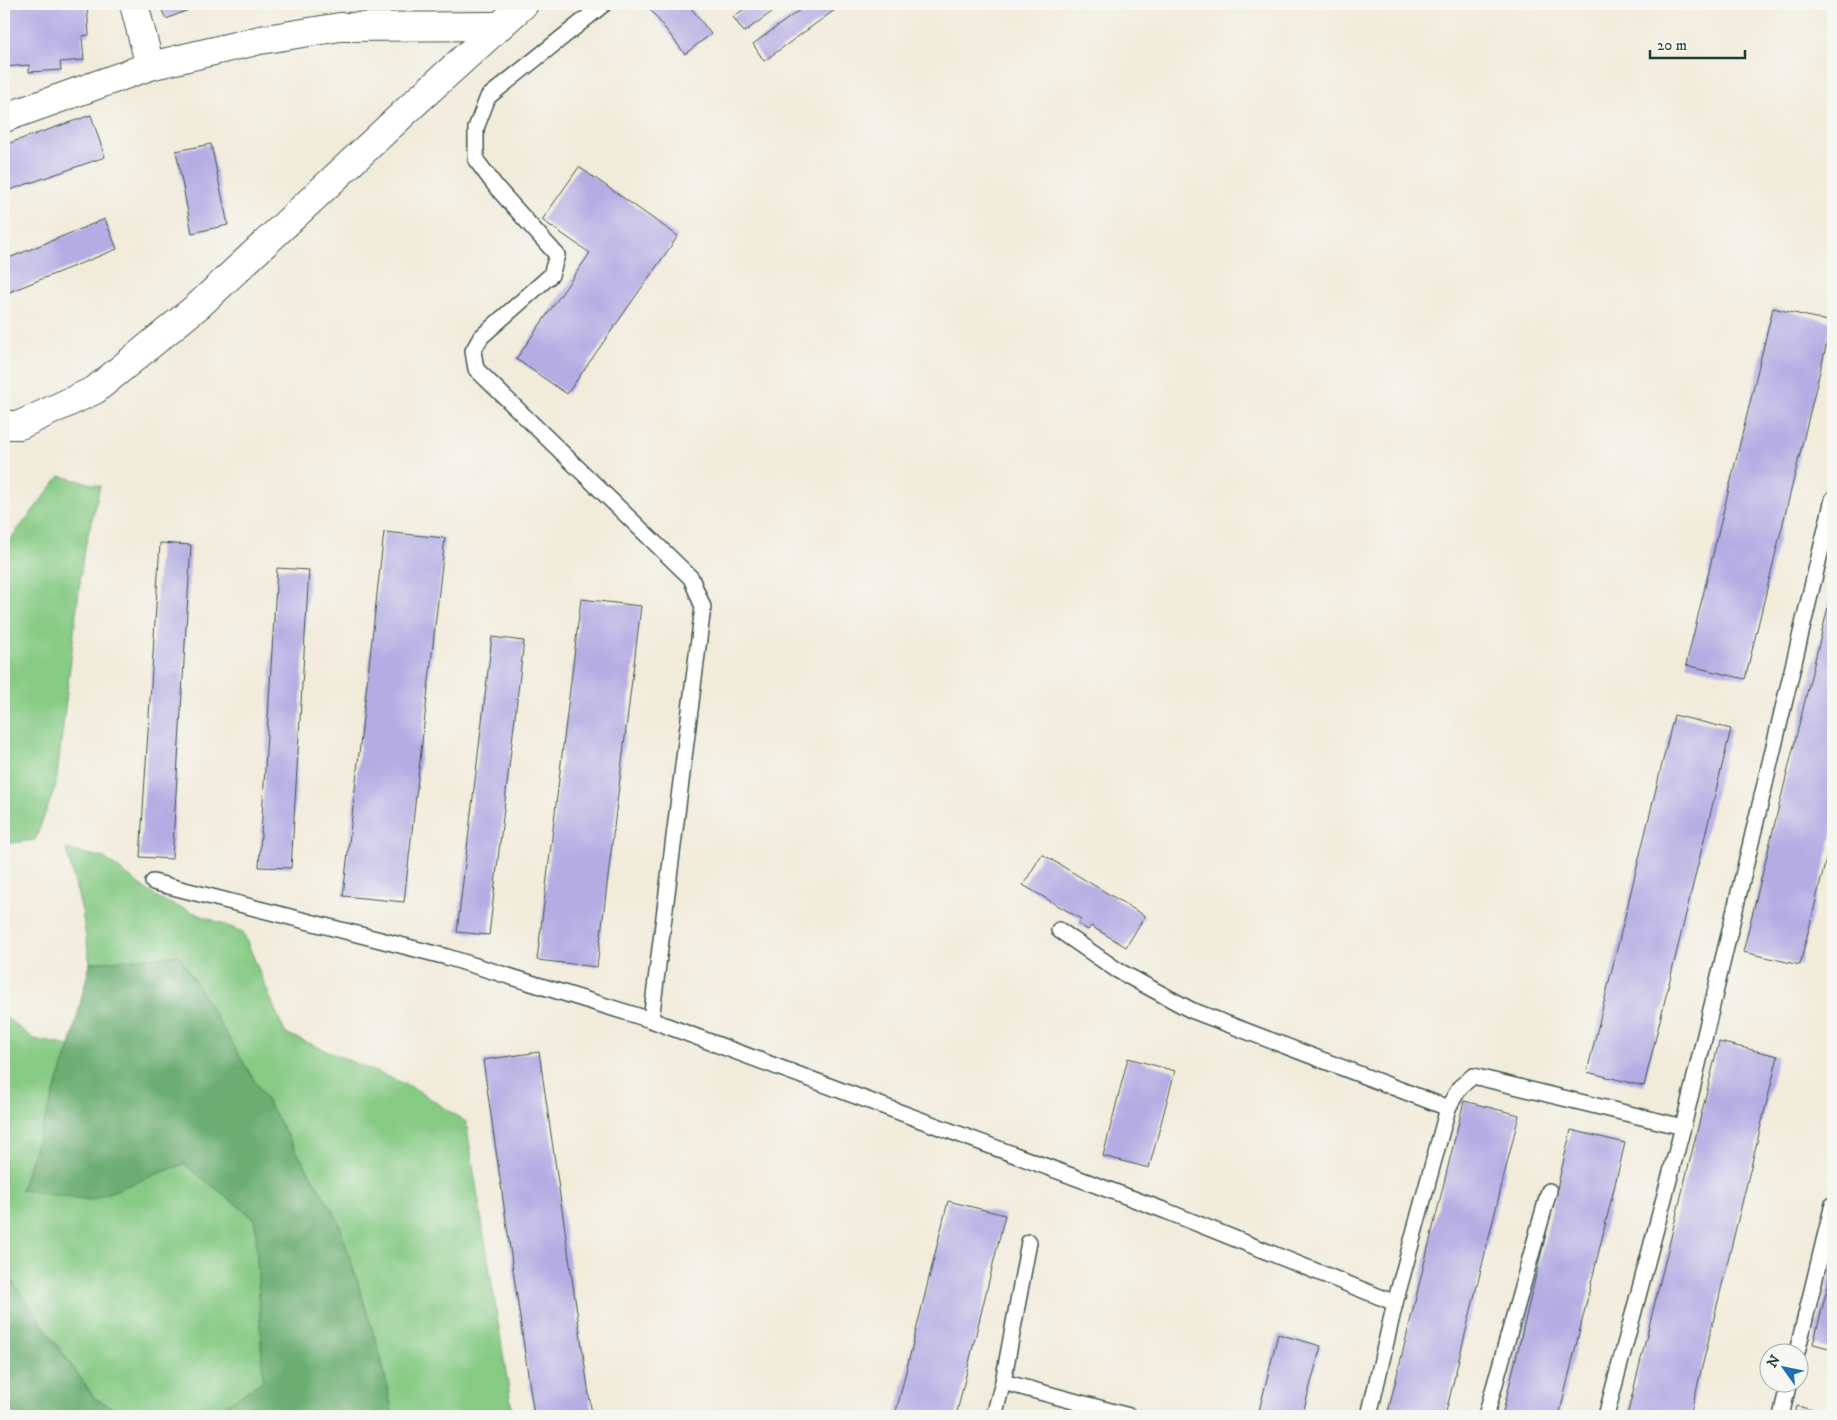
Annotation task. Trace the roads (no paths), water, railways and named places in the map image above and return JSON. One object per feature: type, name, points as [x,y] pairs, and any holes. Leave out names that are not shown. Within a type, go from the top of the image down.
[{"type":"street","points":[[134,4],[150,66]]},
{"type":"street","points":[[4,425],[20,425],[95,390],[198,306],[498,26],[524,4]]},
{"type":"street","points":[[4,118],[150,66],[260,40],[340,27],[498,26]]},
{"type":"lane","points":[[604,4],[488,98],[476,128],[476,160],[497,188],[557,255],[551,275],[482,337],[473,351],[476,369],[691,578],[703,607],[651,1020]]},
{"type":"lane","points":[[1606,1416],[1683,1127],[1833,499]]},
{"type":"lane","points":[[153,882],[447,957],[651,1020],[1166,1211],[1395,1303]]},
{"type":"lane","points":[[1059,930],[1117,970],[1191,1010],[1448,1108]]},
{"type":"lane","points":[[1369,1416],[1395,1303],[1448,1108],[1460,1087],[1472,1076],[1683,1127]]},
{"type":"lane","points":[[1486,1416],[1549,1191]]},
{"type":"lane","points":[[1798,1342],[1833,1204]]},
{"type":"lane","points":[[994,1416],[1003,1382],[1029,1242]]},
{"type":"lane","points":[[1003,1382],[1129,1416]]},
{"type":"lane","points":[[1781,1416],[1787,1392]]}]
